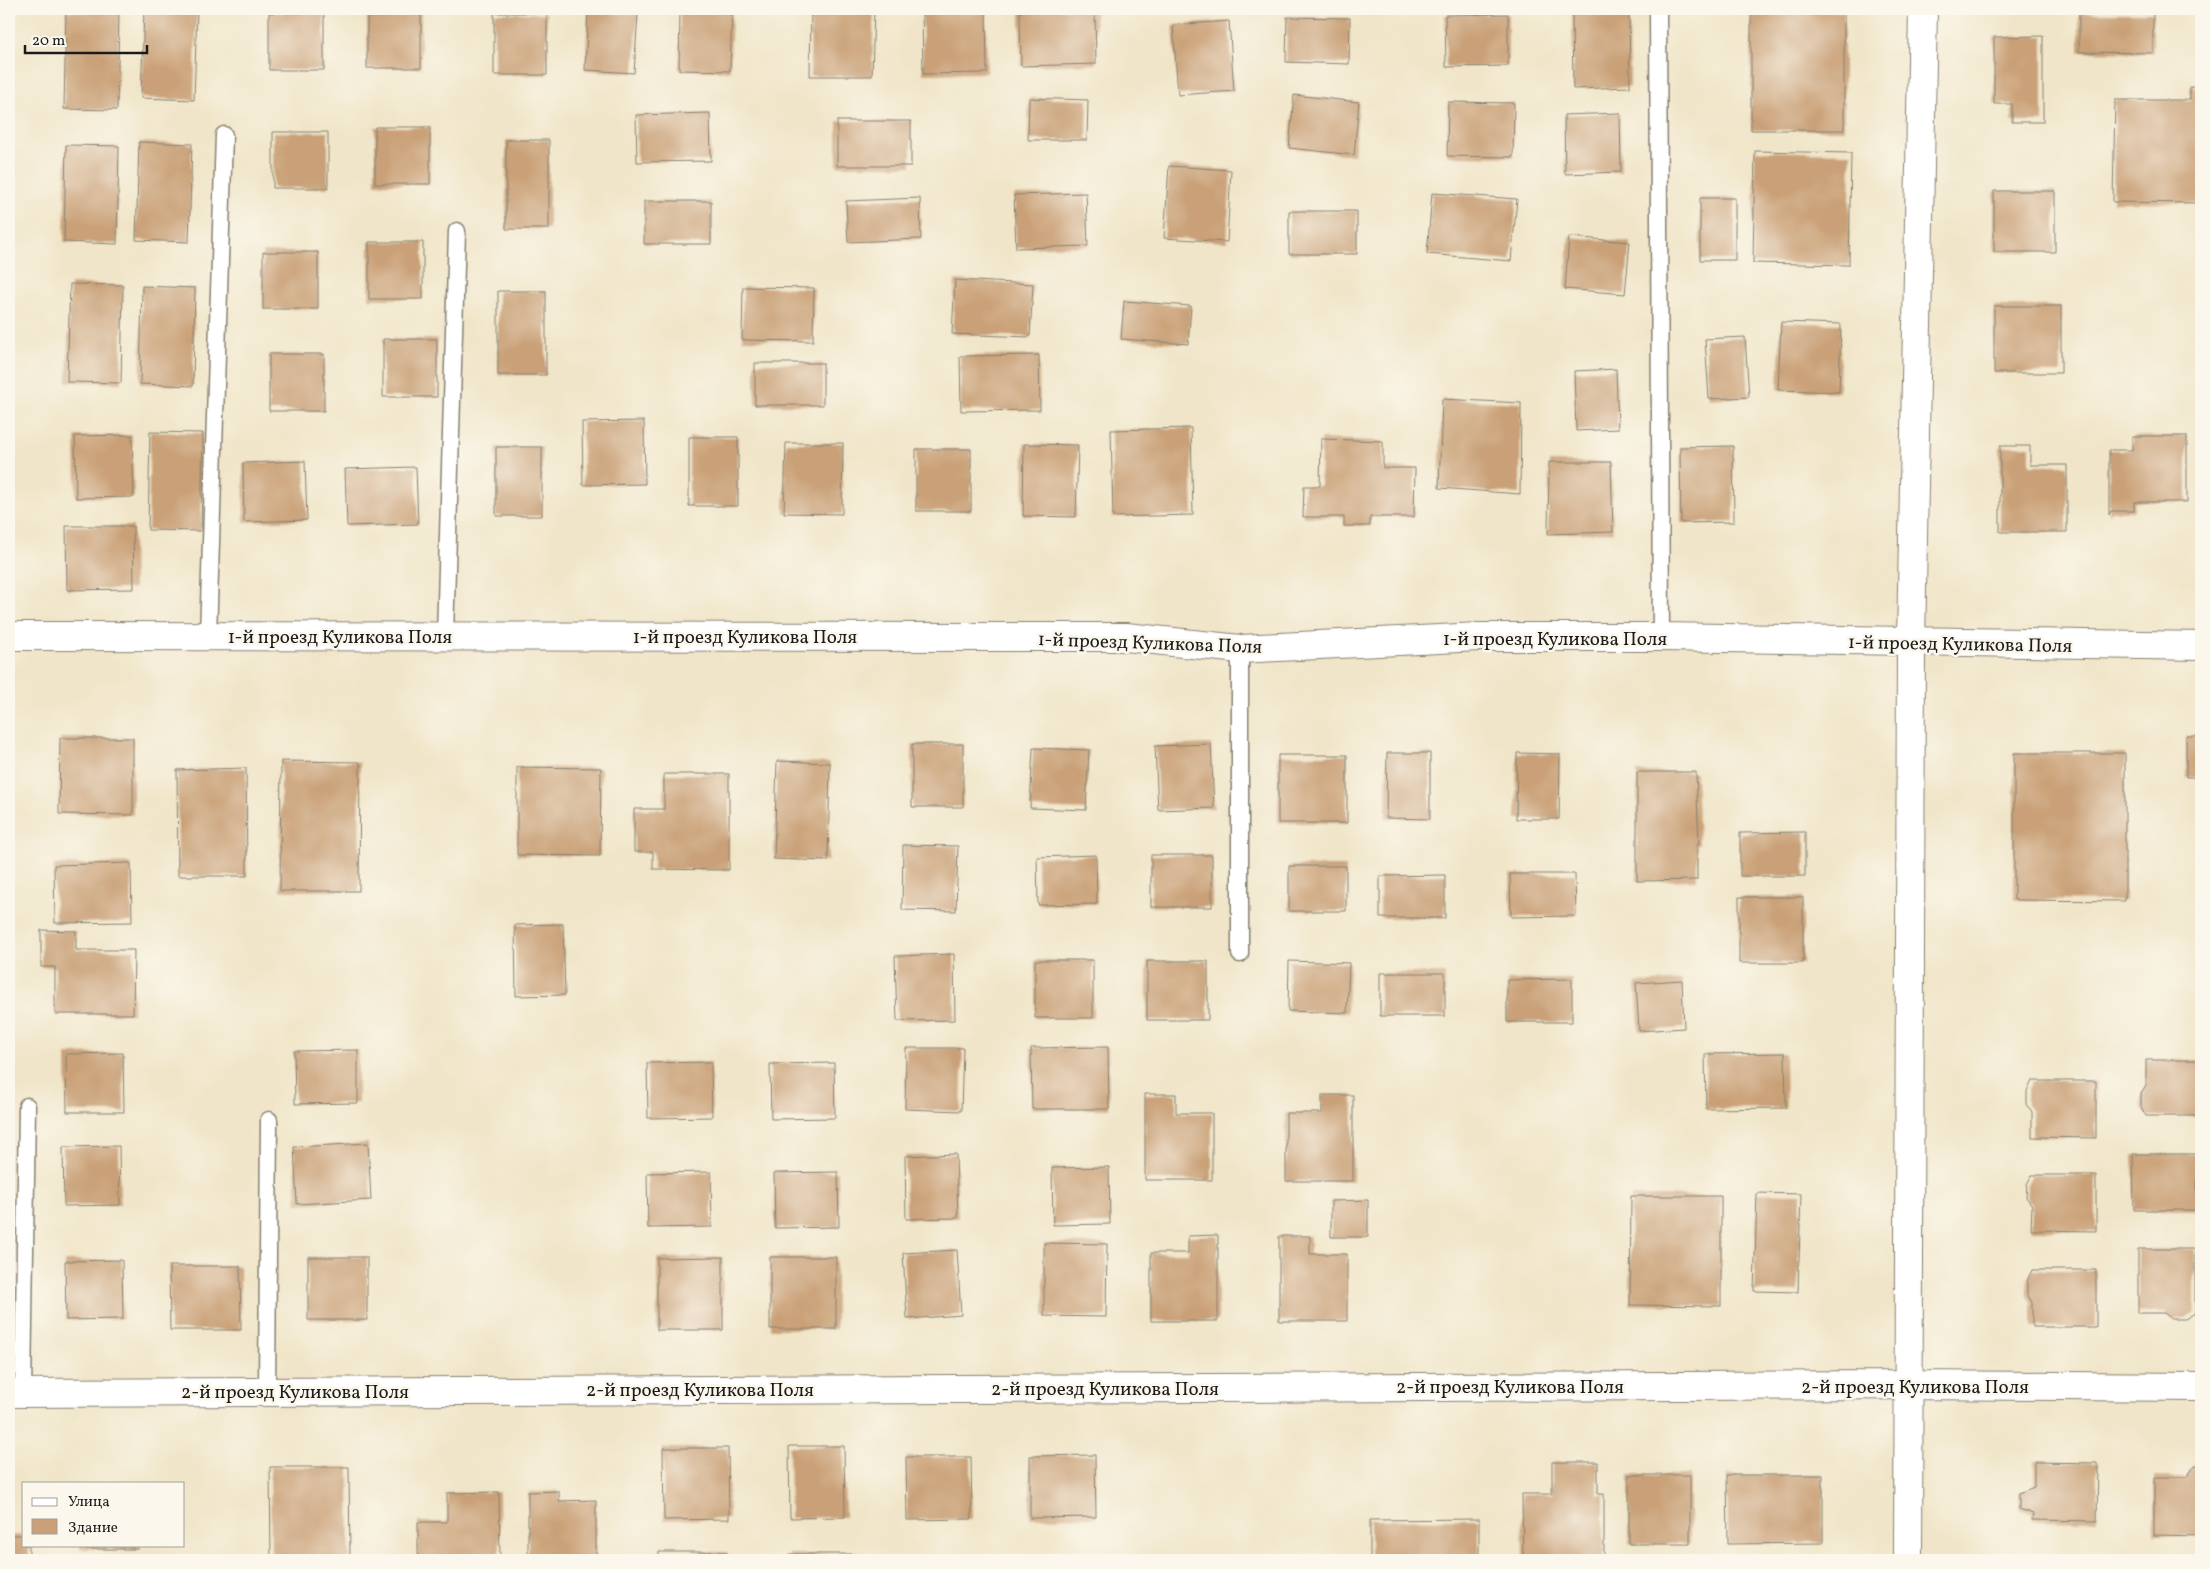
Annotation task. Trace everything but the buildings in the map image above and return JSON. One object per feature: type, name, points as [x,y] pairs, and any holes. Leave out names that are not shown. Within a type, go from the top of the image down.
[{"type":"street","points":[[1908,1560],[1911,642],[1922,9]]},
{"type":"street","name":"1-й проезд Куликова Поля","points":[[9,636],[1126,637],[1240,649],[1479,637],[1661,637],[2201,646]]},
{"type":"street","name":"2-й проезд Куликова Поля","points":[[16,1393],[1909,1385],[2201,1387]]},
{"type":"lane","points":[[1658,9],[1661,637]]},
{"type":"lane","points":[[208,636],[224,135]]},
{"type":"lane","points":[[445,636],[457,231]]},
{"type":"lane","points":[[1240,649],[1240,954]]},
{"type":"lane","points":[[16,1393],[27,1106]]},
{"type":"lane","points":[[267,1391],[268,1120]]}]
